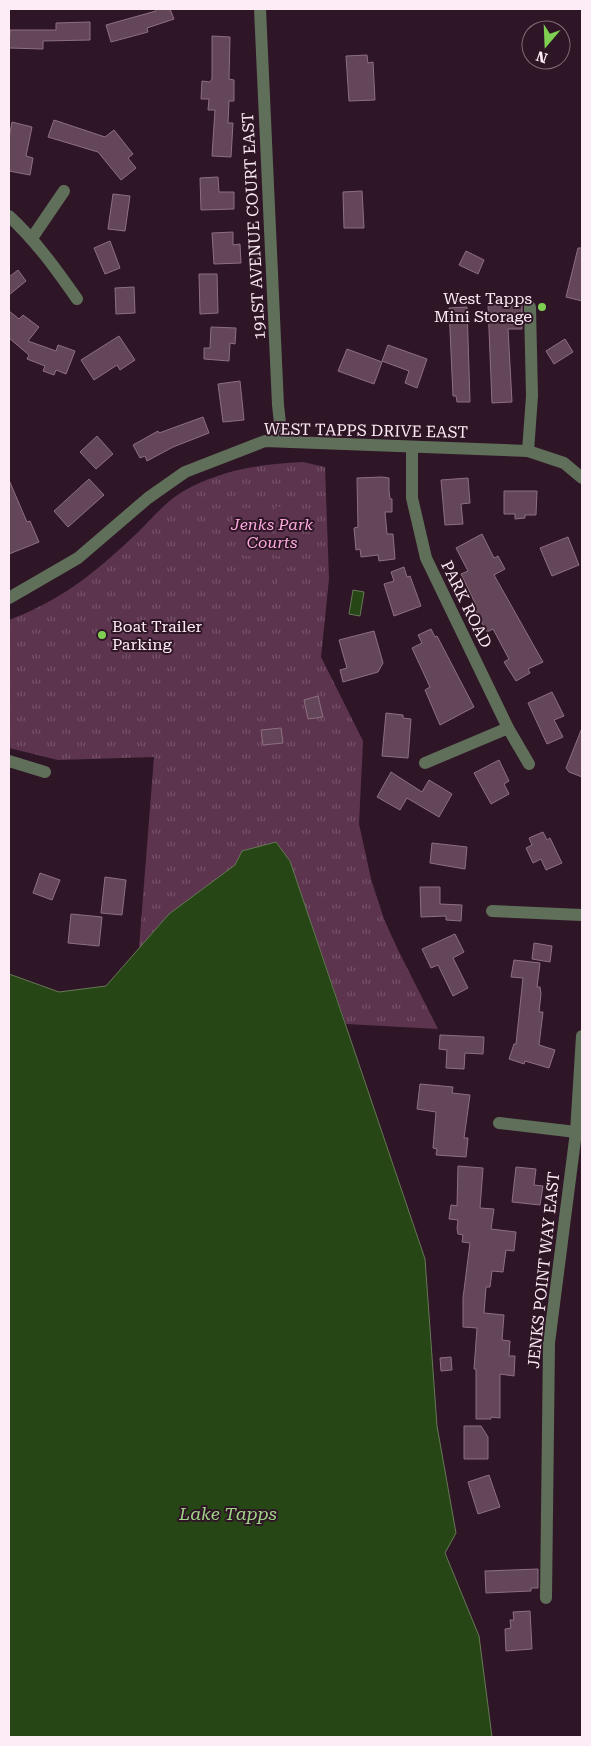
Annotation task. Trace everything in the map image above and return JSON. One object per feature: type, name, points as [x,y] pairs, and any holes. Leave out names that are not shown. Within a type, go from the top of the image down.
[{"type":"street","name":"191ST AVENUE COURT EAST","points":[[260,9],[278,406],[282,441]]},
{"type":"street","points":[[32,238],[64,191]]},
{"type":"street","points":[[9,216],[32,238],[50,260],[77,300]]},
{"type":"street","points":[[528,451],[532,396],[530,306]]},
{"type":"street","name":"WEST TAPPS DRIVE EAST","points":[[9,598],[78,558],[148,498],[185,472],[265,441],[412,447],[472,447],[528,451],[564,463],[582,478]]},
{"type":"street","name":"PARK ROAD","points":[[412,447],[412,498],[426,558],[508,728],[529,764]]},
{"type":"street","points":[[425,763],[508,728]]},
{"type":"street","points":[[9,762],[45,772]]},
{"type":"street","points":[[492,911],[582,915]]},
{"type":"street","name":"JENKS POINT WAY EAST","points":[[546,1598],[549,1343],[576,1132],[582,1036]]},
{"type":"street","points":[[499,1124],[576,1132]]},
{"type":"green space","name":"Jenks Park Courts","points":[[303,462],[325,467],[329,579],[321,657],[363,741],[359,824],[371,879],[384,919],[438,1029],[346,1024],[290,861],[276,842],[242,851],[235,865],[169,914],[139,948],[154,757],[58,760],[9,748],[9,620],[45,604],[76,585],[105,562],[176,496],[196,484],[241,469],[271,464]]},
{"type":"green space","points":[[276,507],[298,507],[298,555],[276,556]]},
{"type":"green space","points":[[242,508],[265,508],[265,556],[243,556]]},
{"type":"green space","points":[[278,571],[296,571],[296,588],[278,588]]},
{"type":"water","points":[[353,590],[364,592],[360,616],[349,614]]},
{"type":"water","name":"Lake Tapps","points":[[276,842],[290,861],[425,1259],[437,1426],[456,1533],[445,1553],[479,1636],[492,1737],[9,1737],[9,974],[59,992],[106,986],[169,914],[235,865],[242,851]]},
{"type":"building","points":[[155,9],[170,9],[174,19],[147,28],[148,32],[111,42],[106,25],[156,11]]},
{"type":"building","points":[[90,22],[90,40],[43,41],[43,49],[9,48],[10,30],[56,30],[56,23]]},
{"type":"building","points":[[212,36],[230,37],[229,79],[234,80],[234,101],[229,101],[228,123],[233,123],[231,157],[212,156],[215,110],[208,110],[209,99],[201,99],[202,81],[210,82],[212,79]]},
{"type":"building","points":[[367,55],[368,63],[373,62],[375,100],[349,101],[346,56]]},
{"type":"building","points":[[54,120],[105,137],[114,130],[133,154],[128,158],[136,168],[121,180],[98,152],[48,137]]},
{"type":"building","points":[[12,122],[32,127],[26,156],[33,158],[30,175],[9,171],[9,138]]},
{"type":"building","points":[[218,177],[219,192],[234,192],[234,209],[201,210],[200,178]]},
{"type":"building","points":[[362,191],[364,228],[344,228],[343,192]]},
{"type":"building","points":[[113,194],[130,196],[125,231],[108,229]]},
{"type":"building","points":[[233,232],[233,245],[240,244],[241,263],[214,264],[212,233]]},
{"type":"building","points":[[110,241],[120,268],[105,274],[94,248]]},
{"type":"building","points":[[578,248],[582,248],[582,301],[566,297]]},
{"type":"building","points":[[466,251],[484,260],[478,274],[459,265]]},
{"type":"building","points":[[18,270],[26,281],[9,295],[9,277]]},
{"type":"building","points":[[199,274],[217,274],[218,313],[200,314]]},
{"type":"building","points":[[134,287],[135,313],[116,314],[115,288]]},
{"type":"building","points":[[522,303],[522,329],[508,329],[512,402],[492,403],[488,305]]},
{"type":"building","points":[[467,307],[470,402],[457,402],[456,396],[453,396],[449,308]]},
{"type":"building","points":[[9,311],[19,319],[23,315],[39,327],[28,341],[56,351],[58,345],[75,351],[66,374],[56,370],[54,375],[43,371],[45,366],[27,359],[29,355],[9,338]]},
{"type":"building","points":[[211,327],[236,328],[235,344],[230,343],[229,361],[204,359],[204,348],[210,348]]},
{"type":"building","points":[[119,336],[135,360],[120,370],[117,365],[94,380],[81,360]]},
{"type":"building","points":[[565,339],[573,352],[554,364],[546,351]]},
{"type":"building","points":[[388,345],[427,359],[417,388],[405,383],[409,371],[382,361]]},
{"type":"building","points":[[347,349],[382,362],[374,384],[338,371]]},
{"type":"building","points":[[240,381],[244,420],[223,422],[218,384]]},
{"type":"building","points":[[203,417],[209,433],[173,447],[147,461],[145,456],[140,458],[133,445],[158,431],[159,433]]},
{"type":"building","points":[[97,436],[113,454],[96,469],[80,452]]},
{"type":"building","points":[[357,478],[389,478],[392,512],[385,512],[387,534],[393,534],[395,559],[379,561],[378,555],[361,557],[360,549],[356,550],[354,528],[358,527]]},
{"type":"building","points":[[468,478],[470,503],[461,504],[463,524],[445,525],[441,480]]},
{"type":"building","points":[[89,479],[104,495],[68,527],[54,511]]},
{"type":"building","points":[[9,480],[27,522],[30,521],[39,542],[9,554]]},
{"type":"building","points":[[504,491],[537,491],[536,515],[525,515],[525,518],[515,519],[515,514],[504,514]]},
{"type":"building","points":[[482,534],[494,558],[498,556],[505,569],[494,575],[543,662],[528,669],[530,673],[516,681],[504,662],[509,659],[493,629],[487,632],[477,614],[475,603],[461,574],[468,571],[456,548]]},
{"type":"building","points":[[568,537],[579,565],[552,576],[540,548]]},
{"type":"building","points":[[404,567],[407,577],[410,576],[421,606],[394,616],[384,584],[394,581],[391,572]]},
{"type":"building","points":[[431,629],[435,637],[437,636],[474,707],[440,725],[425,690],[430,687],[412,648],[422,643],[418,635]]},
{"type":"building","points":[[374,631],[383,663],[378,672],[343,682],[340,670],[347,668],[339,640]]},
{"type":"building","points":[[552,692],[564,716],[554,720],[563,737],[547,744],[528,703]]},
{"type":"building","points":[[318,696],[323,717],[308,719],[304,700]]},
{"type":"building","points":[[386,713],[403,715],[403,718],[411,719],[408,758],[382,756]]},
{"type":"building","points":[[281,728],[283,743],[263,745],[261,730]]},
{"type":"building","points":[[582,728],[582,777],[569,772],[566,768]]},
{"type":"building","points":[[499,760],[509,781],[504,784],[509,794],[491,804],[474,773]]},
{"type":"building","points":[[391,772],[422,792],[429,780],[452,794],[439,817],[407,798],[400,810],[377,797]]},
{"type":"building","points":[[543,832],[547,840],[550,838],[562,863],[546,870],[541,859],[533,863],[526,848],[532,845],[529,838]]},
{"type":"building","points":[[432,843],[467,847],[465,869],[430,863]]},
{"type":"building","points":[[40,873],[60,880],[52,900],[33,893]]},
{"type":"building","points":[[105,877],[126,880],[122,915],[101,913]]},
{"type":"building","points":[[420,887],[440,887],[440,904],[462,905],[461,921],[446,920],[446,916],[421,917]]},
{"type":"building","points":[[71,914],[102,917],[99,946],[68,943]]},
{"type":"building","points":[[455,934],[464,952],[453,958],[468,988],[453,996],[438,965],[431,968],[422,949]]},
{"type":"building","points":[[534,943],[552,946],[550,962],[532,959]]},
{"type":"building","points":[[514,960],[540,963],[537,987],[540,987],[541,994],[539,1012],[543,1012],[539,1045],[555,1050],[549,1068],[525,1061],[524,1064],[509,1059],[514,1044],[516,1044],[523,978],[511,977]]},
{"type":"building","points":[[440,1035],[484,1037],[483,1054],[465,1053],[464,1069],[446,1068],[447,1050],[439,1049]]},
{"type":"building","points":[[420,1084],[453,1087],[452,1093],[470,1095],[464,1138],[468,1138],[466,1157],[436,1155],[437,1149],[433,1148],[436,1112],[417,1109]]},
{"type":"building","points":[[458,1166],[483,1168],[480,1208],[494,1209],[491,1229],[516,1232],[514,1251],[506,1250],[503,1272],[492,1271],[490,1287],[486,1287],[484,1313],[504,1315],[502,1340],[510,1341],[509,1356],[515,1356],[514,1376],[500,1374],[500,1418],[476,1419],[476,1369],[474,1369],[477,1328],[463,1327],[463,1298],[470,1243],[462,1242],[463,1235],[458,1234],[457,1229],[458,1220],[449,1219],[451,1205],[457,1206]]},
{"type":"building","points":[[516,1167],[536,1169],[534,1185],[543,1186],[540,1205],[512,1202]]},
{"type":"building","points":[[451,1357],[452,1370],[441,1371],[440,1358]]},
{"type":"building","points":[[464,1426],[481,1426],[488,1437],[488,1459],[464,1459]]},
{"type":"building","points":[[489,1475],[500,1507],[478,1514],[468,1482]]},
{"type":"building","points":[[538,1569],[538,1588],[531,1588],[531,1591],[486,1593],[485,1571]]},
{"type":"building","points":[[530,1611],[532,1649],[506,1651],[505,1629],[511,1628],[510,1620],[514,1620],[513,1612]]},
{"type":"place","name":"West Tapps Mini Storage","points":[[542,307]]},
{"type":"place","name":"Boat Trailer Parking","points":[[102,635]]}]
